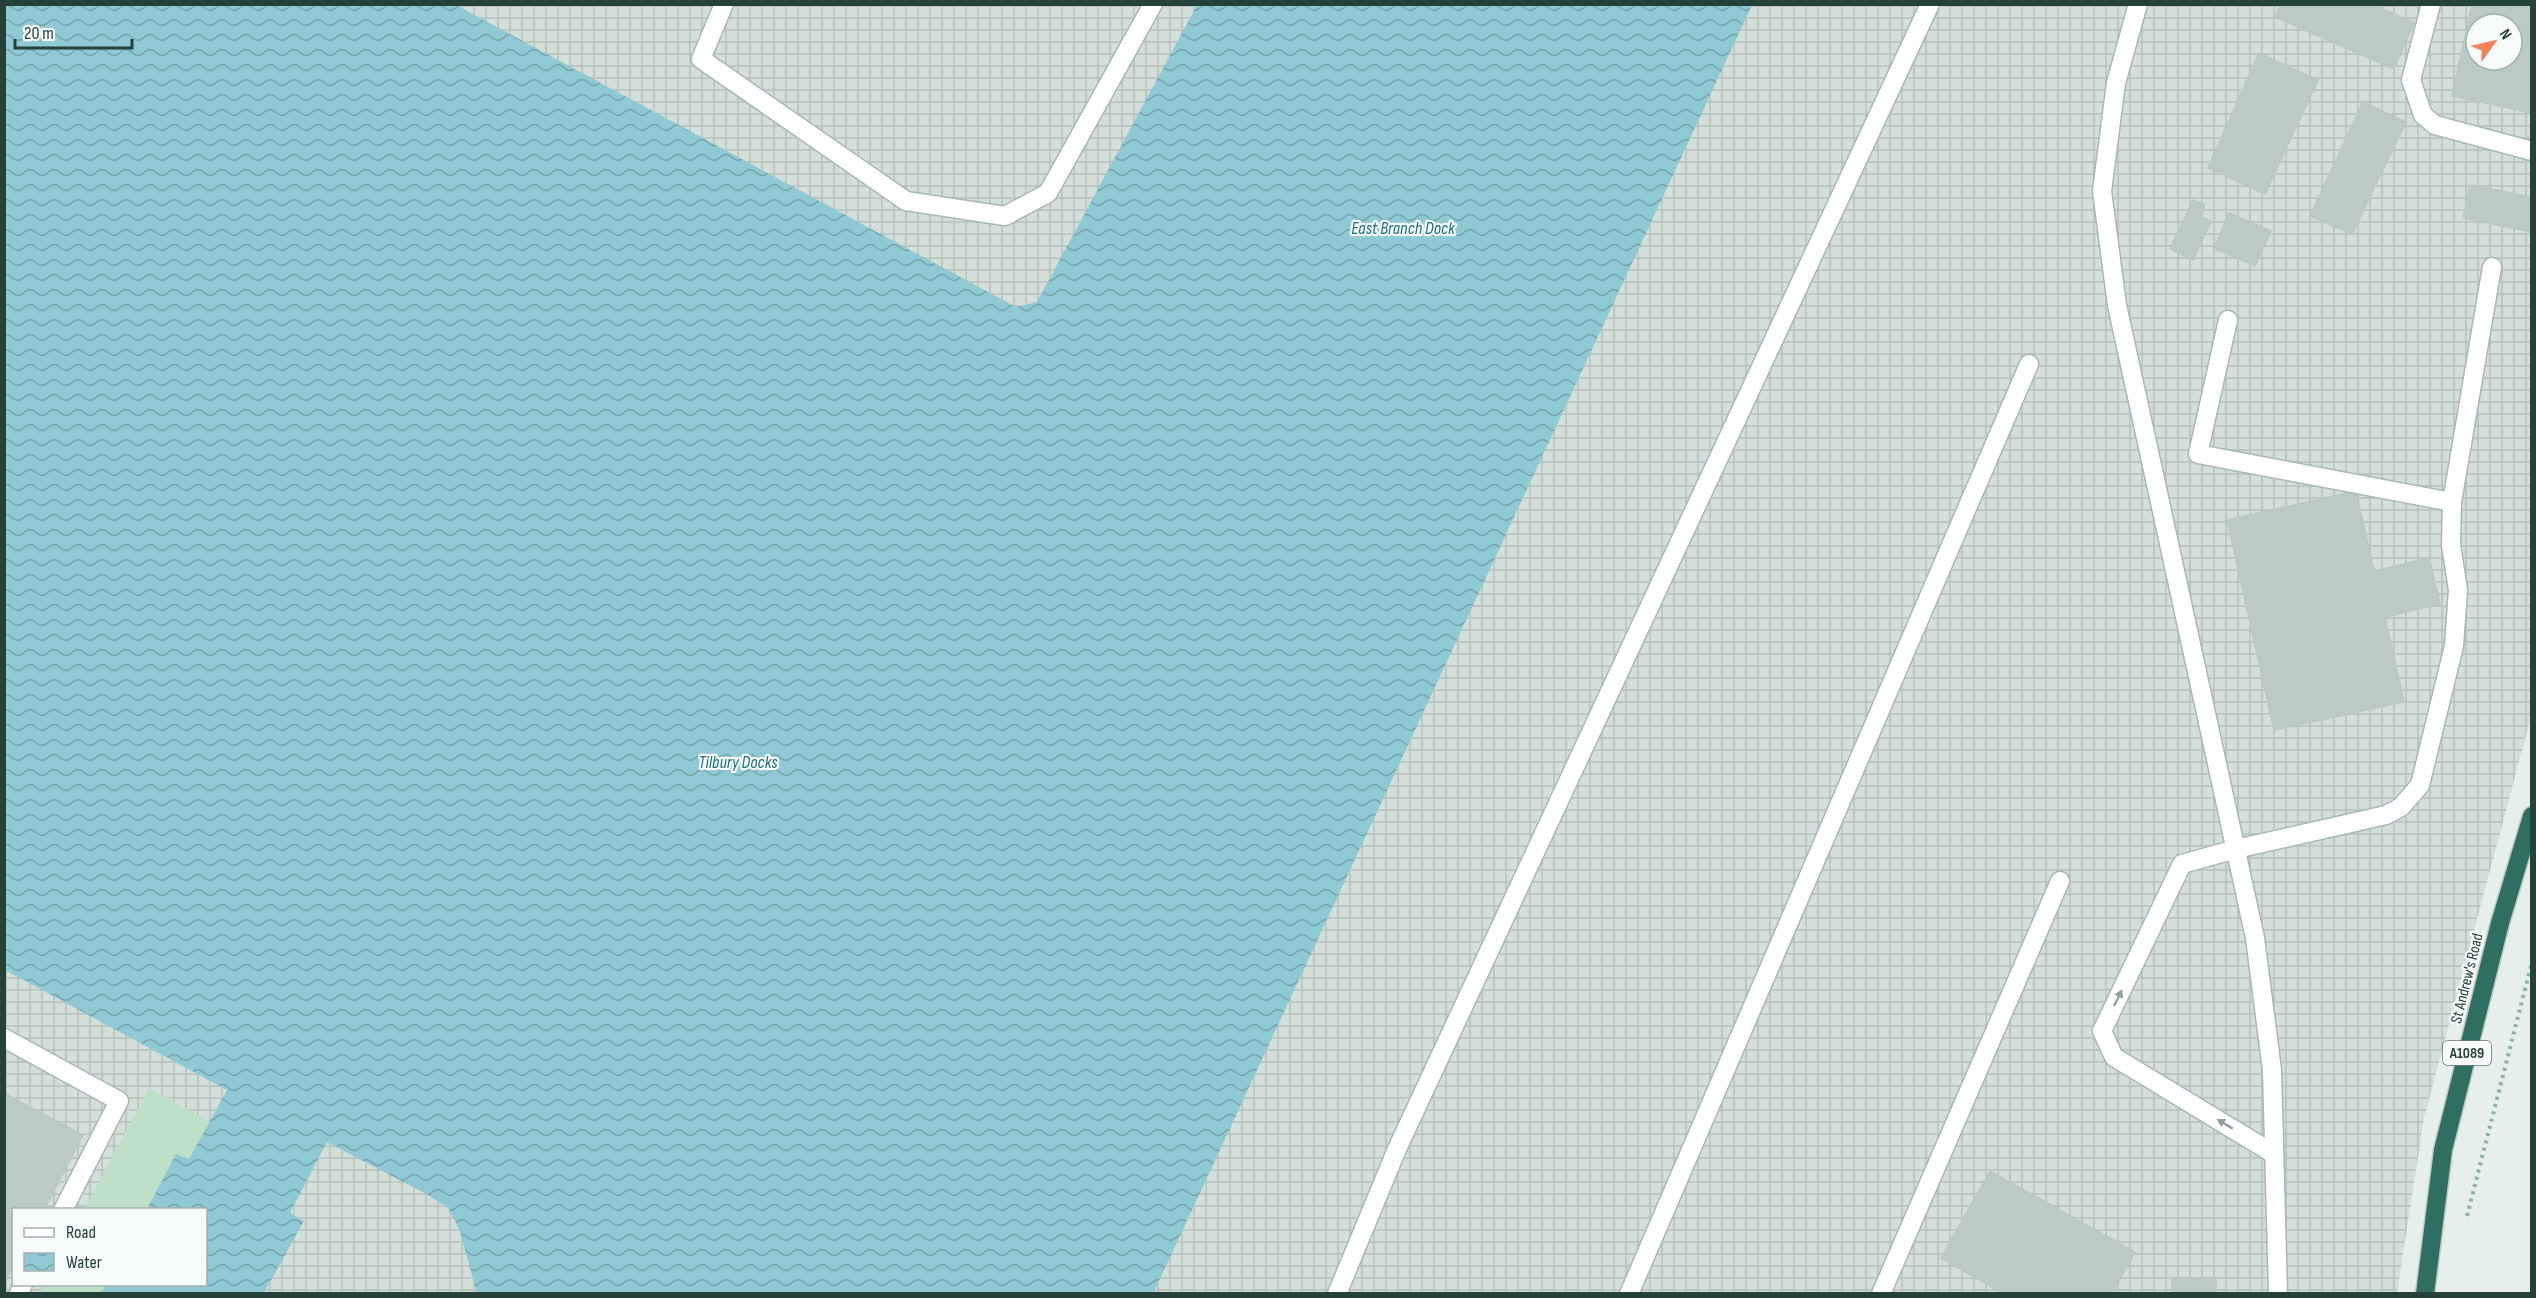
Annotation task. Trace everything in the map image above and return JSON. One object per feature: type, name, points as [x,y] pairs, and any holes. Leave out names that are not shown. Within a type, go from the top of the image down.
[{"type":"highway","name":"St Andrew's Road","points":[[2425,1293],[2443,1150],[2500,923],[2532,816]]},
{"type":"street","points":[[724,4],[701,59],[906,201],[1005,216],[1048,193],[1154,4]]},
{"type":"street","points":[[1337,1293],[1397,1149],[1930,4]]},
{"type":"street","points":[[2138,4],[2115,83],[2102,191],[2117,305],[2255,938],[2272,1070],[2278,1293]]},
{"type":"street","points":[[2431,4],[2411,80],[2423,114],[2435,125],[2532,151]]},
{"type":"street","points":[[2274,1154],[2114,1057],[2102,1031],[2182,864],[2236,849],[2386,815],[2401,807],[2420,785],[2454,646],[2458,590],[2451,545],[2452,502],[2492,267]]},
{"type":"street","points":[[2228,320],[2198,454],[2452,502]]},
{"type":"street","points":[[1629,1293],[2030,364]]},
{"type":"street","points":[[1881,1293],[2060,881]]},
{"type":"street","points":[[4,1038],[119,1101],[64,1208]]},
{"type":"path","points":[[2466,1220],[2532,962]]},
{"type":"shaded area","points":[[5,5],[2531,5],[2531,717],[2424,1118],[2397,1293],[5,1294]]},
{"type":"green space","points":[[149,1088],[210,1121],[189,1159],[176,1155],[148,1208],[85,1208]]},
{"type":"green space","points":[[43,1286],[105,1286],[101,1293],[39,1294]]},
{"type":"water","name":"Tilbury Docks","points":[[4,5],[456,5],[1016,307],[1037,302],[1197,5],[1752,5],[1153,1294],[477,1293],[459,1229],[449,1209],[428,1195],[327,1142],[290,1213],[304,1221],[264,1293],[101,1293],[105,1286],[207,1286],[207,1208],[148,1208],[176,1154],[189,1159],[227,1090],[5,970]]},
{"type":"building","points":[[2281,4],[2372,4],[2414,23],[2394,69],[2275,17]]},
{"type":"building","points":[[2472,4],[2532,4],[2532,113],[2452,96],[2464,41],[2464,72],[2524,72],[2524,12],[2470,12]]},
{"type":"building","points":[[2259,53],[2318,80],[2265,194],[2208,168]]},
{"type":"building","points":[[2363,102],[2406,122],[2352,234],[2310,216]]},
{"type":"building","points":[[2470,185],[2532,197],[2532,232],[2463,218]]},
{"type":"building","points":[[2193,200],[2205,205],[2200,216],[2211,221],[2193,260],[2170,249]]},
{"type":"building","points":[[2229,213],[2271,231],[2255,266],[2214,248]]},
{"type":"building","points":[[2356,491],[2374,571],[2429,558],[2440,604],[2385,617],[2404,702],[2274,730],[2227,520]]},
{"type":"building","points":[[4,1093],[83,1135],[45,1208],[12,1208],[12,1269],[4,1283]]},
{"type":"building","points":[[1990,1171],[2135,1252],[2112,1294],[2004,1294],[1941,1258]]},
{"type":"building","points":[[2172,1278],[2216,1279],[2216,1294],[2172,1294]]},
{"type":"water label","name":"East Branch Dock","points":[[1403,228]]}]
